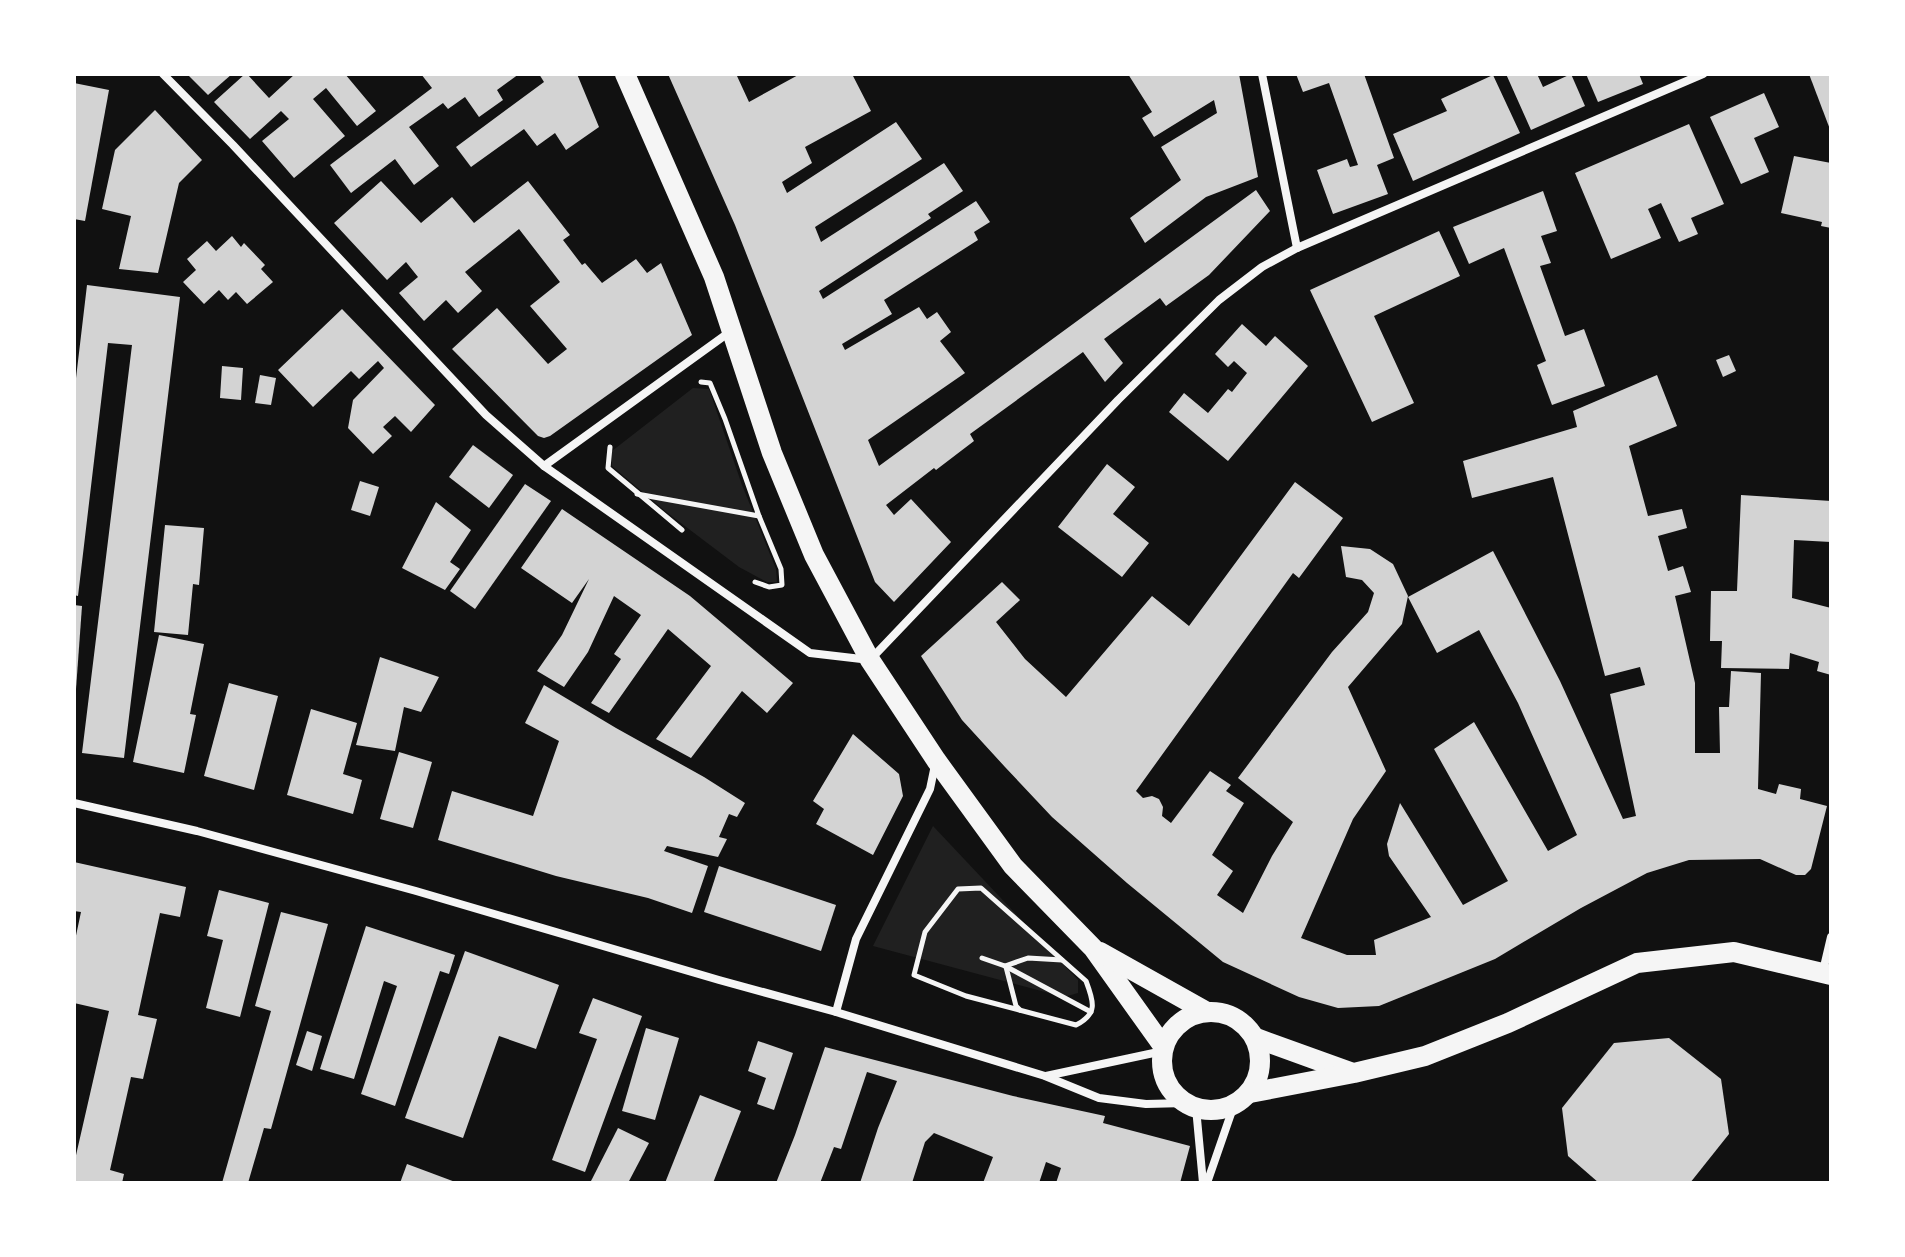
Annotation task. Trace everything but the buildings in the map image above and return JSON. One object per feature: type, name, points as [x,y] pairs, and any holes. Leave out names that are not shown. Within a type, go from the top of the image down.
[{"type":"main road","points":[[625,74],[714,277],[772,453],[814,555],[870,660],[936,760],[1013,866],[1093,948],[1163,1048]]},
{"type":"main road","points":[[1093,948],[1207,1012]]},
{"type":"main road","points":[[1242,1099],[1259,1076],[1261,1056],[1256,1038],[1244,1022],[1226,1013],[1207,1012],[1188,1017],[1173,1029],[1163,1048],[1162,1065],[1167,1084],[1179,1099],[1191,1106],[1216,1110],[1242,1099],[1425,1056],[1508,1023],[1637,963],[1734,952],[1827,973]]},
{"type":"main road","points":[[1256,1038],[1354,1073]]},
{"type":"street","points":[[163,74],[486,415],[544,466],[810,653],[870,660],[1118,400],[1219,300],[1262,267],[1297,248],[1703,74]]},
{"type":"street","points":[[1262,74],[1297,248]]},
{"type":"street","points":[[544,466],[733,330]]},
{"type":"street","points":[[836,1012],[856,939],[930,789],[936,760]]},
{"type":"street","points":[[74,803],[197,831],[402,887],[836,1012],[1045,1076],[1099,1098],[1191,1106],[1205,1183]]},
{"type":"street","points":[[1827,973],[1831,937]]},
{"type":"street","points":[[1045,1076],[1163,1048]]},
{"type":"street","points":[[1205,1183],[1242,1099]]},
{"type":"path","points":[[692,382],[710,383],[781,569],[782,585],[769,587],[748,579]]},
{"type":"path","points":[[618,441],[609,448],[608,468],[692,539]]},
{"type":"path","points":[[637,494],[759,516]]},
{"type":"path","points":[[981,888],[1086,981],[1092,996],[1091,1012],[1087,1019],[1076,1025],[1021,1010],[966,996],[914,975],[925,932],[958,889],[981,888]]},
{"type":"path","points":[[982,958],[1005,966],[1091,1012]]},
{"type":"path","points":[[1005,966],[1028,958],[1062,960]]},
{"type":"path","points":[[1005,966],[1016,1006],[1021,1010]]},
{"type":"shaded area","points":[[693,388],[709,389],[742,485],[776,569],[777,582],[767,582],[739,567],[612,466],[612,451]]},
{"type":"shaded area","points":[[933,826],[1078,980],[1078,993],[1064,997],[873,946]]}]
